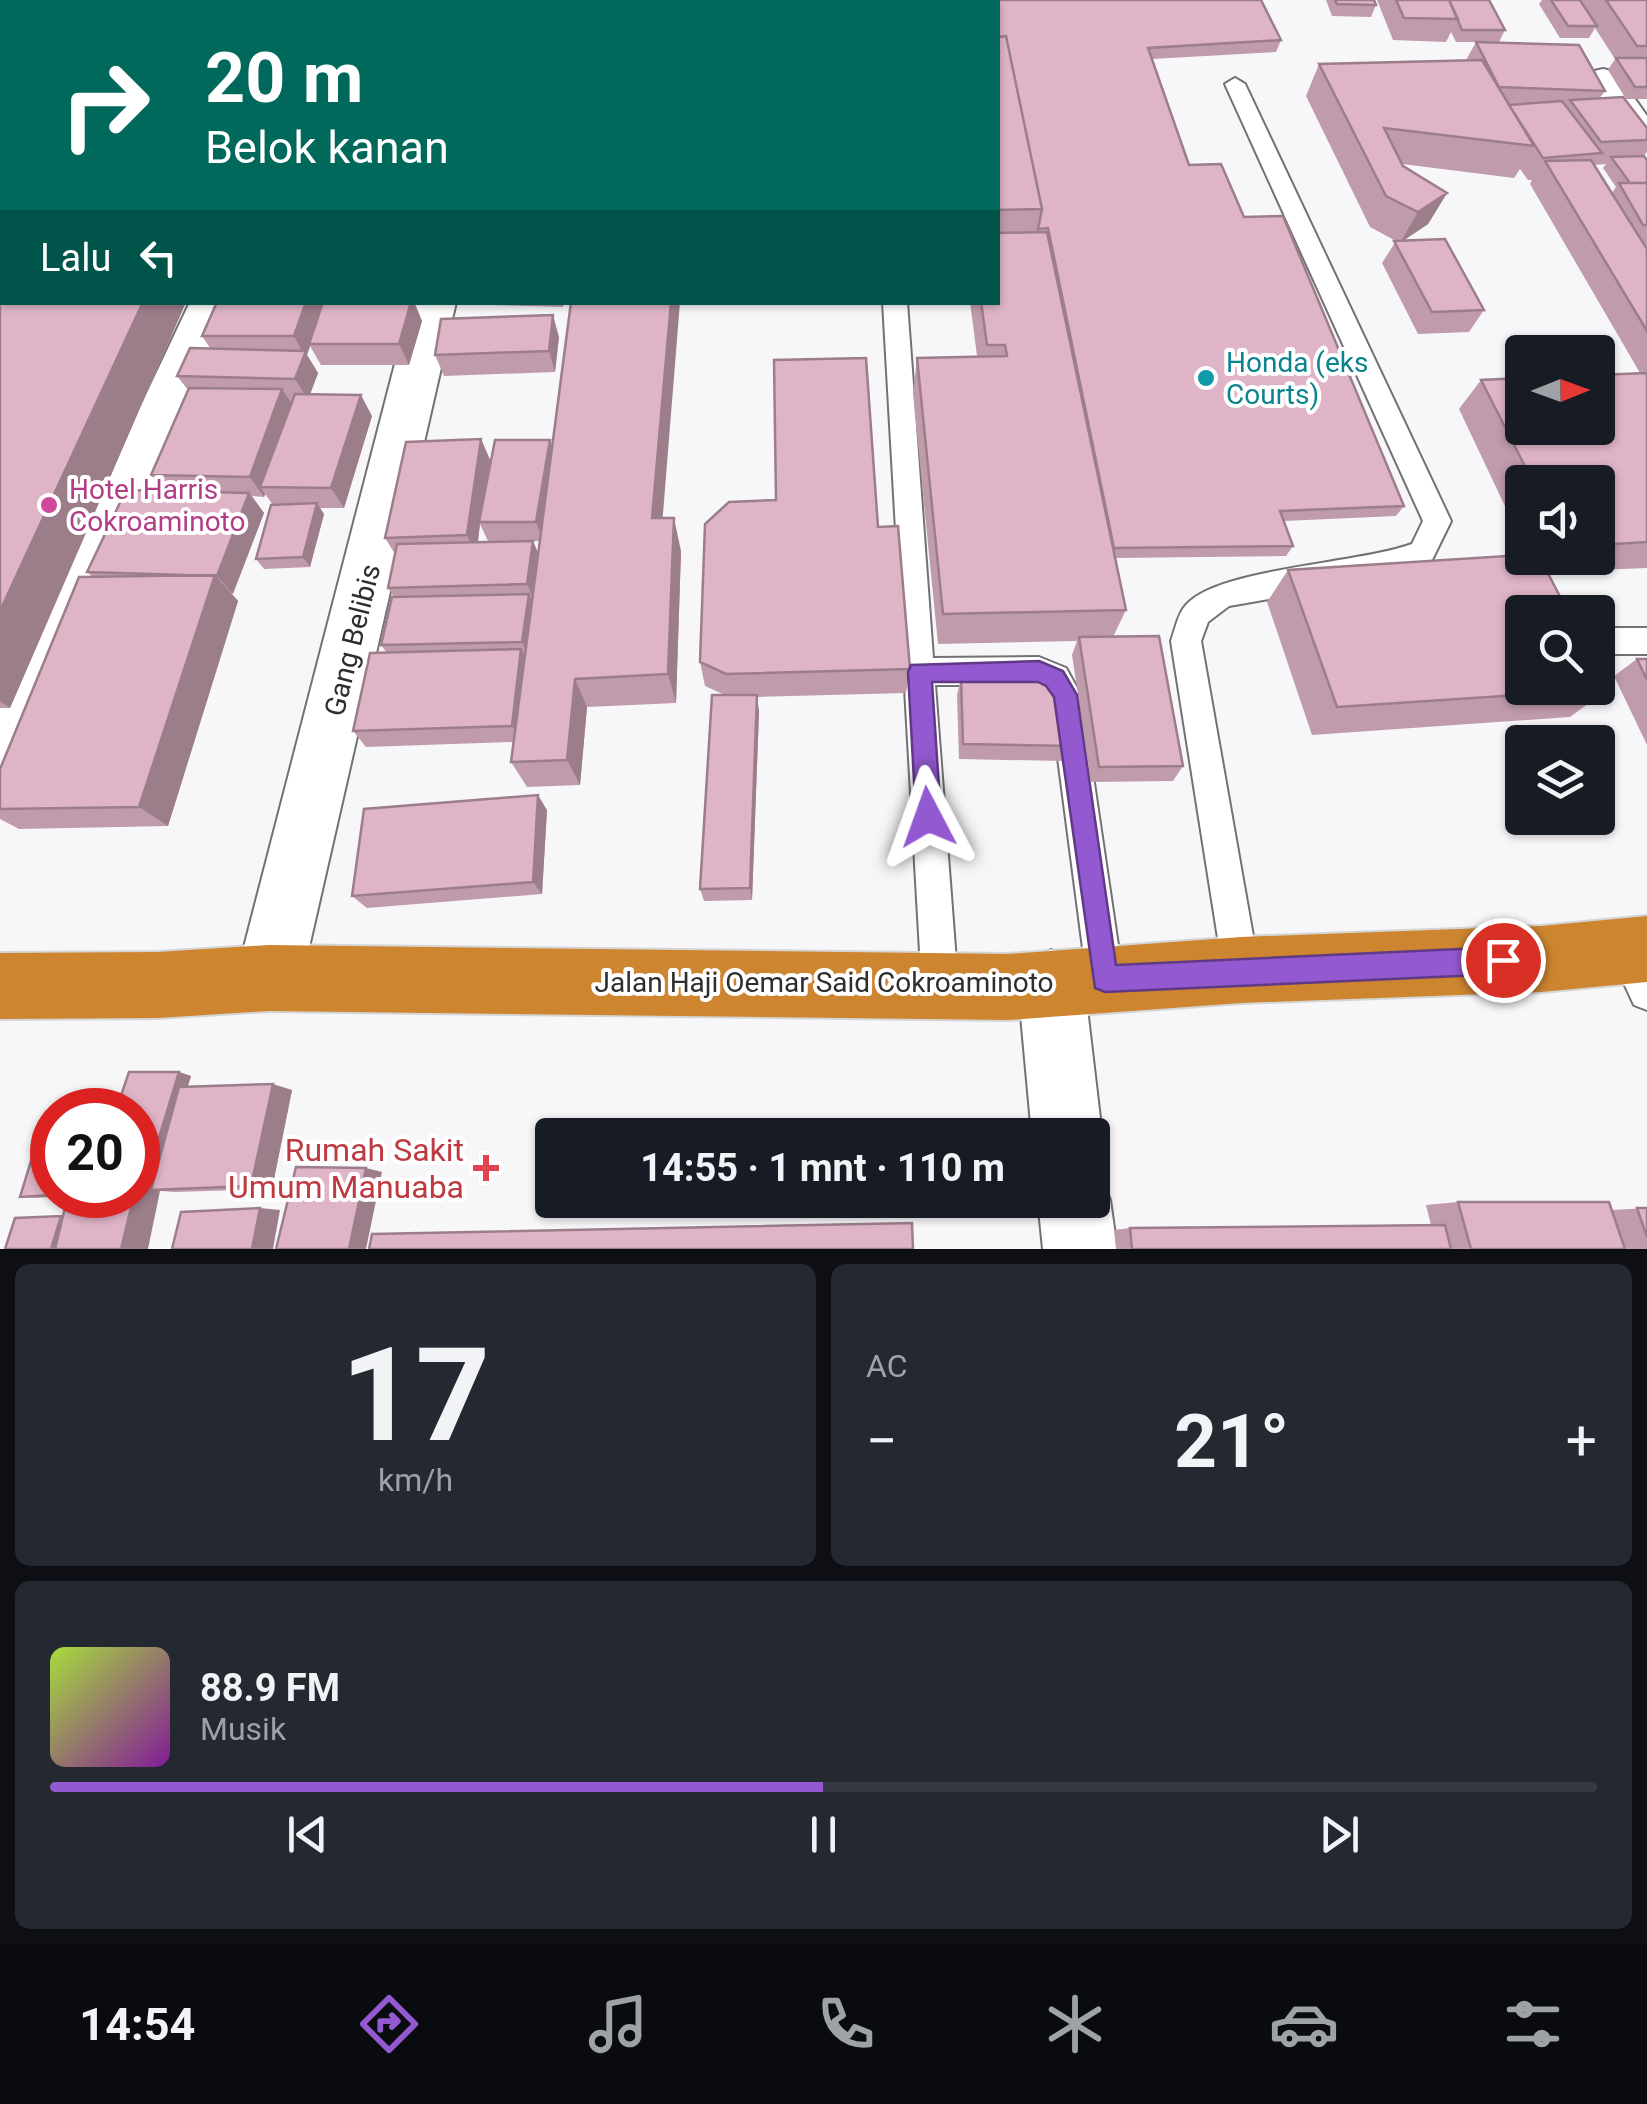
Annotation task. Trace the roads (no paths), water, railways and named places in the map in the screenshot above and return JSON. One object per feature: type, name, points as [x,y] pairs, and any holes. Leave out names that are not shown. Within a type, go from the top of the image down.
[{"type":"highway","name":"Jalan Haji Oemar Said Cokroaminoto","points":[[0,986],[158,985],[269,978],[940,987],[1241,970],[1426,964],[1640,964]]},
{"type":"street","points":[[1603,80],[1647,145]]},
{"type":"street","points":[[0,768],[213,305]]},
{"type":"street","name":"Gang Belibis","points":[[269,978],[433,305]]},
{"type":"street","points":[[1068,1118],[1078,981]]},
{"type":"street","points":[[1076,1218],[1080,1249]]},
{"type":"lane","points":[[1234,84],[1437,522],[1422,552],[1383,567],[1222,595],[1196,614],[1186,640],[1241,970]]},
{"type":"lane","points":[[895,305],[940,987]]},
{"type":"lane","points":[[1615,641],[1647,640]]},
{"type":"lane","points":[[920,672],[1039,671],[1055,678],[1066,695],[1078,981]]},
{"type":"place","name":"Honda (eks Courts)","points":[[1206,378]]},
{"type":"place","name":"Hotel Harris Cokroaminoto","points":[[49,505]]},
{"type":"place","name":"Rumah Sakit Umum Manuaba","points":[[486,1168]]}]
